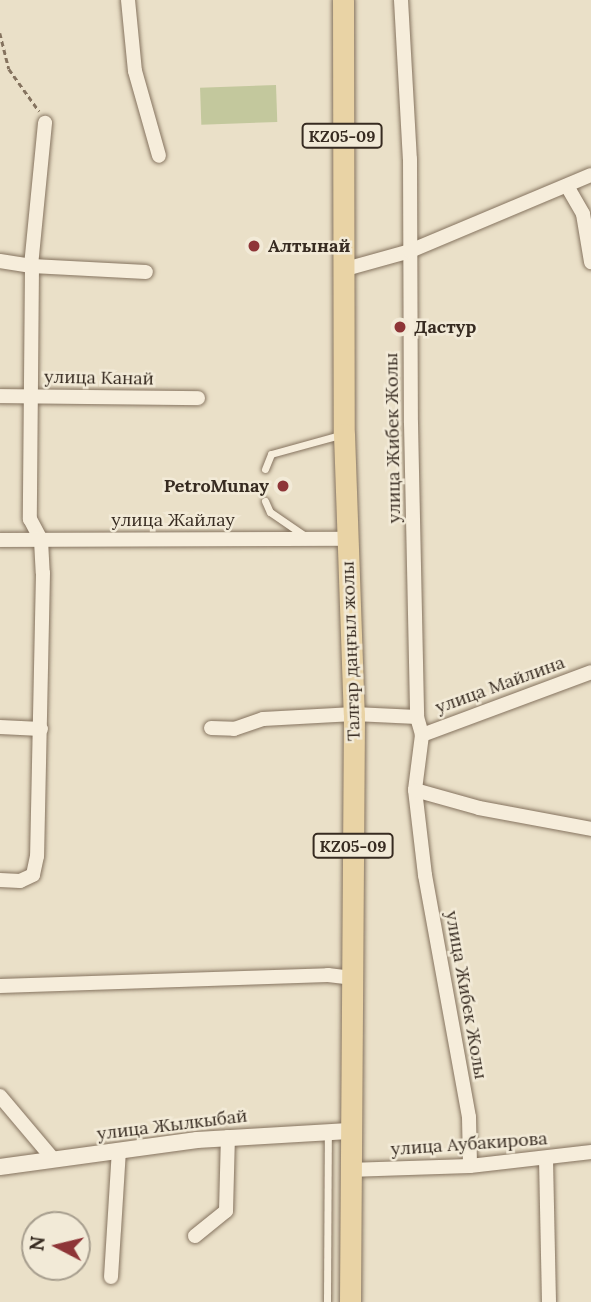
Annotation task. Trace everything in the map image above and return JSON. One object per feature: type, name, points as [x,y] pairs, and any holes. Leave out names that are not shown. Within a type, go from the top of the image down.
[{"type":"main road","name":"Талғар даңғыл жолы","points":[[342,0],[344,434],[354,714],[352,978],[338,1131],[348,1170],[350,1302]]},
{"type":"street","points":[[128,0],[135,71],[159,156]]},
{"type":"street","name":"улица Жибек Жолы","points":[[401,0],[410,251],[417,717],[422,735],[415,790],[425,875],[469,1117],[470,1166]]},
{"type":"street","points":[[0,880],[20,881],[33,875],[41,807],[41,540],[30,519],[28,265],[45,123]]},
{"type":"street","points":[[342,270],[410,251],[591,175]]},
{"type":"street","points":[[567,186],[583,214],[591,262]]},
{"type":"street","points":[[0,261],[146,272]]},
{"type":"street","name":"улица Канай","points":[[0,396],[198,398]]},
{"type":"street","name":"улица Жайлау","points":[[0,540],[347,539]]},
{"type":"street","name":"улица Майлина","points":[[422,735],[591,671]]},
{"type":"street","points":[[211,728],[234,729],[263,719],[354,714],[417,717]]},
{"type":"street","points":[[0,727],[41,729]]},
{"type":"street","points":[[415,790],[435,797],[591,828]]},
{"type":"street","points":[[0,986],[328,975],[352,978]]},
{"type":"street","points":[[0,1096],[53,1159]]},
{"type":"street","name":"улица Жылкыбай","points":[[0,1167],[228,1137],[338,1131]]},
{"type":"street","points":[[195,1236],[226,1210],[228,1137]]},
{"type":"street","points":[[111,1277],[120,1150]]},
{"type":"street","name":"улица Аубакирова","points":[[348,1170],[470,1166],[591,1152]]},
{"type":"street","points":[[546,1159],[548,1302]]},
{"type":"lane","points":[[265,469],[271,454],[344,434]]},
{"type":"lane","points":[[265,501],[270,512],[309,538]]},
{"type":"lane","points":[[327,1302],[338,1131]]},
{"type":"path","points":[[0,33],[13,76],[45,123]]},
{"type":"green space","points":[[276,85],[277,122],[201,125],[200,88]]},
{"type":"place","name":"Алтынай","points":[[254,246]]},
{"type":"place","name":"Дастур","points":[[400,327]]},
{"type":"place","name":"PetroMunay","points":[[283,486]]}]
